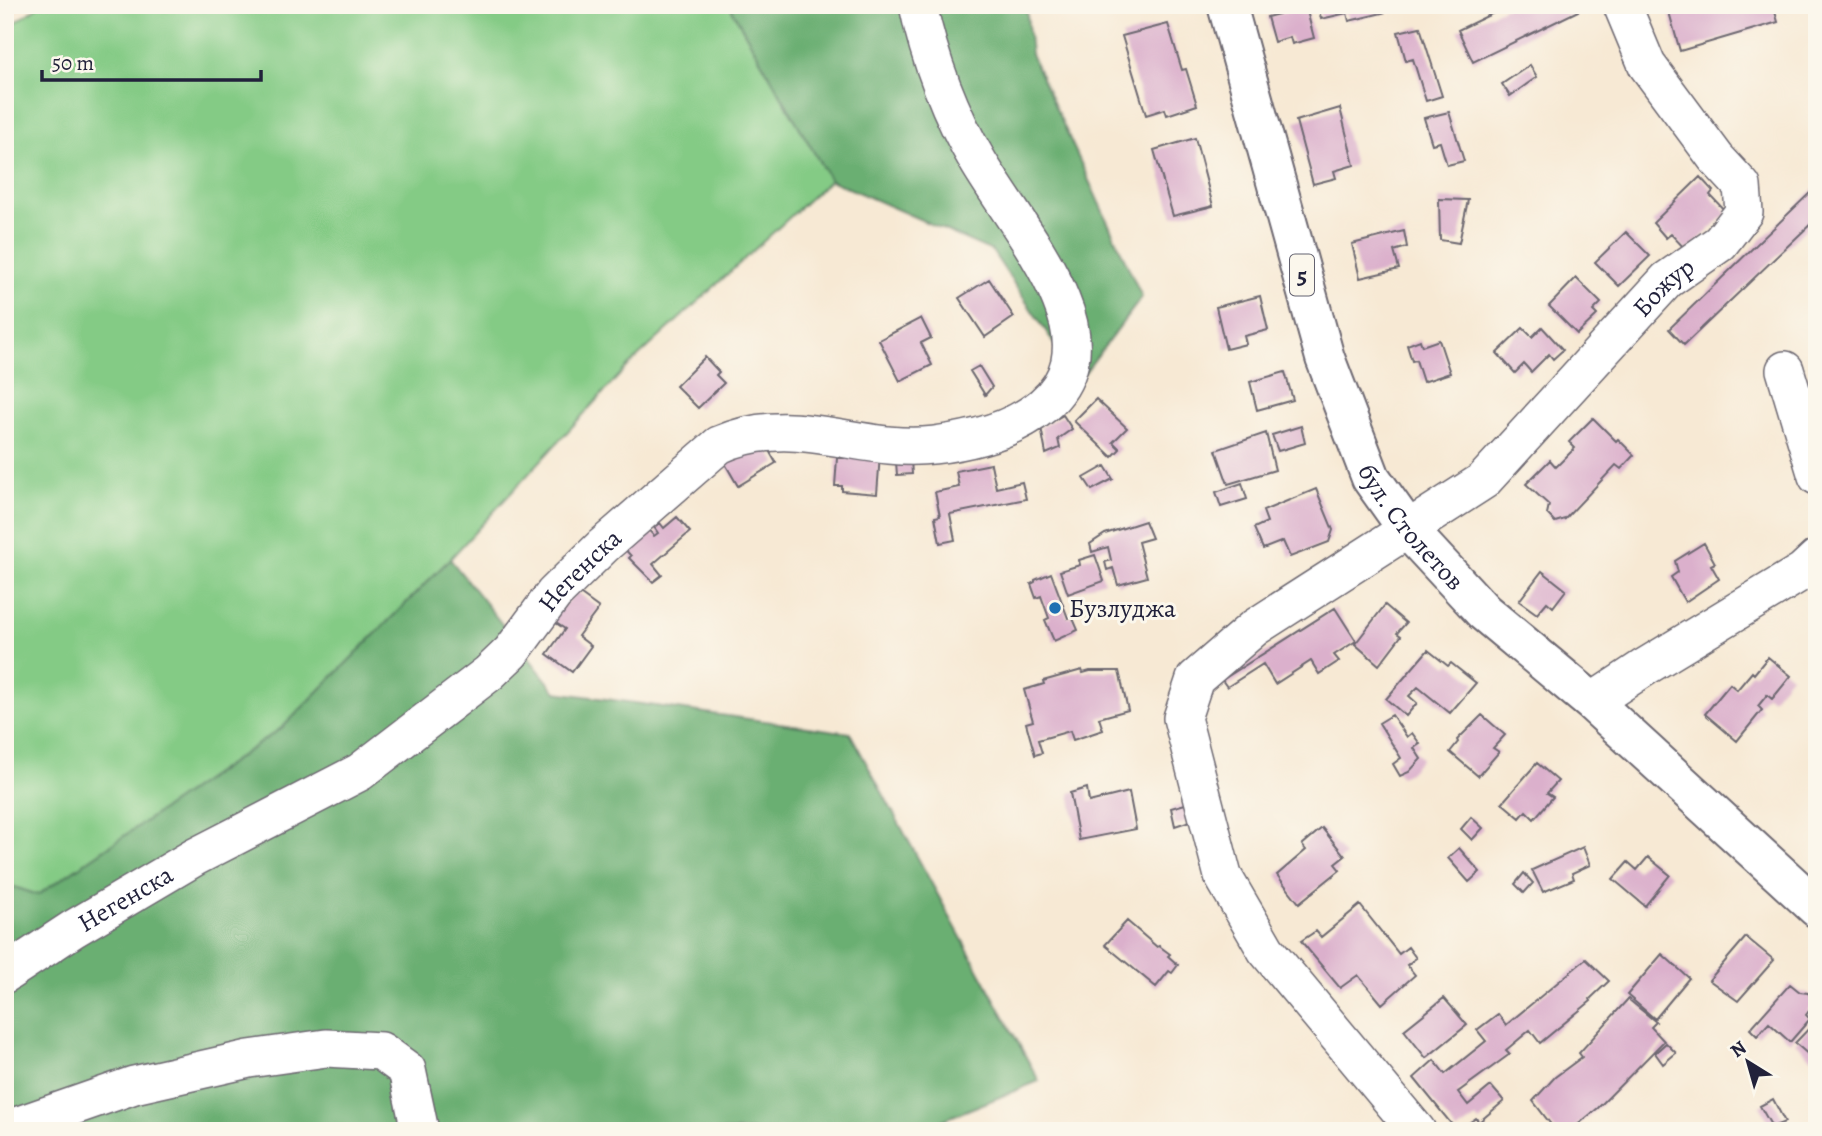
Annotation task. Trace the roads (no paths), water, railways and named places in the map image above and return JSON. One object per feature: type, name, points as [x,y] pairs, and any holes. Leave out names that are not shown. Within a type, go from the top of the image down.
[{"type":"main road","name":"бул. Столетов","points":[[1227,5],[1325,358],[1371,478],[1408,530],[1484,612],[1592,702],[1817,908]]},
{"type":"street","name":"Негенска","points":[[5,974],[73,929],[195,857],[360,772],[489,673],[511,652],[554,594],[719,445],[738,437],[776,430],[801,431],[908,447],[933,445],[981,437],[1019,422],[1043,408],[1059,390],[1069,370],[1069,323],[1061,299],[1028,239],[978,161],[950,103],[933,60],[918,5]]},
{"type":"street","name":"Божур","points":[[1408,530],[1483,481],[1667,280],[1720,243],[1744,212],[1742,186],[1716,158],[1647,65],[1622,5]]},
{"type":"street","points":[[1785,370],[1817,476]]},
{"type":"street","points":[[1408,530],[1254,628],[1195,679],[1182,718],[1223,876],[1266,950],[1416,1131]]},
{"type":"street","points":[[1592,702],[1802,571],[1817,558]]},
{"type":"street","points":[[5,1130],[134,1085],[249,1059],[326,1048],[381,1051],[407,1070],[420,1131]]},
{"type":"place","name":"Бузлуджа","points":[[1055,608]]}]
